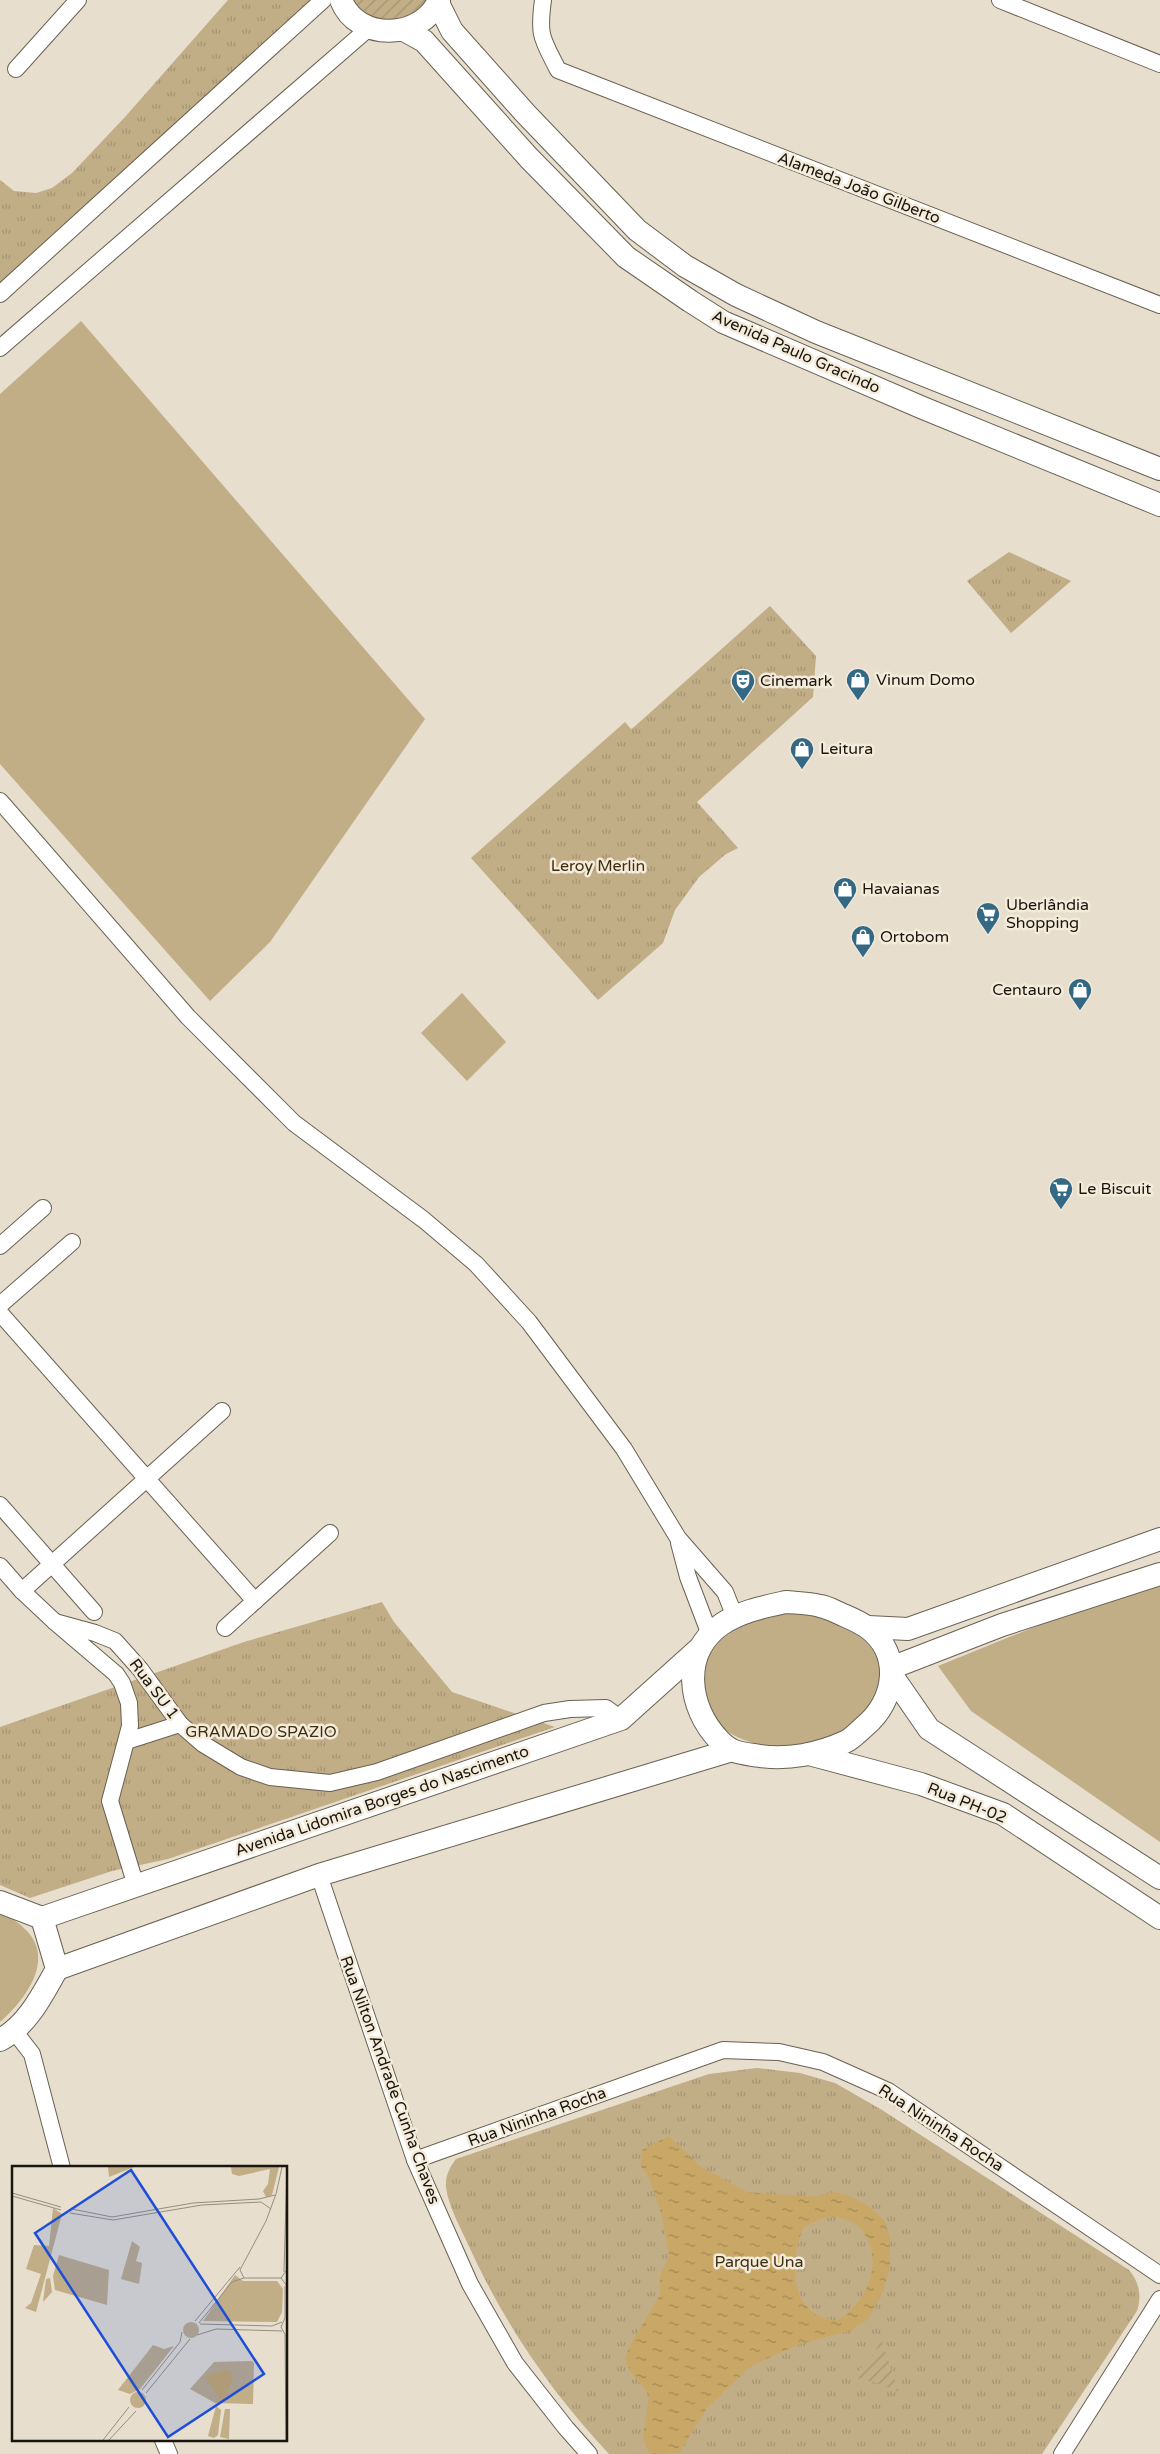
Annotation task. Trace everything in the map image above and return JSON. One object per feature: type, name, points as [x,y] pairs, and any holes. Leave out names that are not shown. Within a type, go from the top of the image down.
[{"type":"street","points":[[16,69],[78,0]]},
{"type":"street","points":[[1,292],[322,0]]},
{"type":"street","points":[[341,0],[354,18],[369,28],[386,32],[404,30],[418,24],[429,15],[438,2]]},
{"type":"street","name":"Alameda João Gilberto","points":[[543,0],[539,28],[542,39],[558,70],[1160,305]]},
{"type":"street","points":[[1000,0],[1160,64]]},
{"type":"street","name":"Avenida Paulo Gracindo","points":[[438,2],[452,31],[525,113],[637,230],[685,266],[736,295],[1156,484]]},
{"type":"street","points":[[0,348],[369,28]]},
{"type":"street","name":"Avenida Paulo Gracindo","points":[[404,30],[424,41],[529,158],[626,257],[723,322],[923,408],[1156,484]]},
{"type":"street","points":[[0,801],[188,1017],[294,1124],[424,1220],[476,1264],[529,1322],[624,1449],[678,1538],[725,1592],[735,1618]]},
{"type":"street","points":[[0,1246],[43,1208]]},
{"type":"street","points":[[0,1305],[72,1242]]},
{"type":"street","points":[[0,1313],[255,1601]]},
{"type":"street","points":[[22,1591],[222,1411]]},
{"type":"street","points":[[0,1506],[94,1612]]},
{"type":"street","points":[[225,1628],[330,1533]]},
{"type":"street","points":[[678,1538],[705,1641]]},
{"type":"street","points":[[729,1751],[710,1731],[696,1705],[692,1677],[705,1641],[722,1624],[752,1609],[786,1602],[820,1606],[868,1627],[908,1629],[1160,1539]]},
{"type":"street","points":[[0,1566],[22,1591],[55,1622]]},
{"type":"street","points":[[892,1673],[1002,1625],[1160,1574]]},
{"type":"street","name":"Rua SU 1","points":[[55,1622],[95,1633],[115,1641],[140,1669],[180,1724],[203,1744],[248,1770],[270,1777],[330,1783],[377,1772],[544,1713],[570,1709],[606,1708],[621,1719]]},
{"type":"street","name":"Rua SU 1","points":[[55,1622],[116,1674],[122,1683],[129,1703],[130,1726],[110,1801],[136,1886]]},
{"type":"street","points":[[61,2166],[32,2054],[8,2036],[37,2004],[57,1969],[319,1875],[729,1751],[770,1758],[809,1754],[846,1741],[881,1710],[889,1693],[892,1673],[889,1657],[881,1640],[868,1627]]},
{"type":"street","name":"Avenida Lidomira Borges do Nascimento","points":[[42,1918],[621,1719],[705,1641]]},
{"type":"street","name":"Rua PH-02","points":[[892,1673],[929,1729],[1160,1878]]},
{"type":"street","points":[[127,1741],[180,1724]]},
{"type":"street","name":"Rua PH-02","points":[[809,1754],[921,1784],[1002,1814],[1160,1918]]},
{"type":"street","name":"Rua Nilton Andrade Cunha Chaves","points":[[319,1875],[415,2160],[470,2284],[515,2363],[589,2454]]},
{"type":"street","points":[[0,1902],[42,1918],[57,1969]]},
{"type":"street","name":"Rua Nininha Rocha","points":[[415,2160],[723,2050],[779,2052],[823,2062],[888,2091],[1160,2276]]},
{"type":"street","points":[[1062,2454],[1160,2300]]},
{"type":"street","points":[[164,2442],[169,2454]]},
{"type":"green space","points":[[228,0],[323,0],[0,294],[0,180],[14,191],[36,193],[52,188],[72,173],[125,117]]},
{"type":"green space","points":[[352,0],[427,0],[409,16],[389,21],[370,15]]},
{"type":"green space","points":[[81,321],[425,719],[270,942],[210,1001],[0,764],[0,394]]},
{"type":"green space","points":[[1009,552],[1071,581],[1011,633],[967,581]]},
{"type":"green space","name":"Leroy Merlin","points":[[770,606],[816,656],[813,697],[697,802],[738,848],[726,854],[699,877],[675,910],[663,943],[598,1000],[471,858],[625,722],[631,729],[634,727]]},
{"type":"green space","points":[[462,993],[506,1042],[467,1081],[421,1033]]},
{"type":"green space","points":[[1160,1576],[1160,1842],[971,1711],[938,1666]]},
{"type":"green space","name":"GRAMADO SPAZIO","points":[[382,1602],[394,1622],[452,1692],[555,1727],[168,1859],[112,1871],[30,1898],[0,1885],[0,1727],[244,1642]]},
{"type":"green space","points":[[786,1613],[819,1617],[856,1634],[876,1656],[880,1668],[880,1681],[876,1695],[867,1708],[840,1732],[821,1740],[789,1746],[759,1744],[737,1737],[727,1731],[716,1720],[707,1698],[705,1671],[709,1657],[717,1645],[728,1635],[755,1621]]},
{"type":"green space","points":[[0,1914],[14,1920],[26,1930],[34,1942],[38,1954],[37,1967],[27,1992],[0,2022]]},
{"type":"green space","name":"Parque Una","points":[[757,2068],[800,2073],[835,2083],[882,2110],[1129,2270],[1137,2284],[1139,2294],[1137,2311],[1042,2454],[609,2454],[567,2406],[530,2355],[496,2301],[449,2201],[446,2183],[448,2172],[456,2159],[709,2074]]},
{"type":"green space","points":[[881,2340],[899,2392],[877,2383],[853,2377],[873,2355]]},
{"type":"water","points":[[669,2136],[700,2166],[747,2192],[817,2196],[834,2192],[848,2195],[867,2205],[884,2220],[890,2237],[890,2265],[883,2292],[868,2319],[850,2331],[800,2344],[751,2366],[707,2408],[679,2453],[649,2453],[643,2438],[649,2394],[630,2371],[625,2359],[629,2347],[660,2295],[660,2276],[669,2256],[662,2216],[649,2178],[641,2166],[642,2150]],"holes":[[[837,2217],[856,2224],[867,2238],[872,2251],[873,2264],[865,2291],[848,2313],[837,2321],[817,2315],[806,2306],[796,2285],[795,2273],[797,2248],[804,2227],[820,2219]]]},
{"type":"place","name":"Vinum Domo","points":[[858,701]]},
{"type":"place","name":"Cinemark","points":[[743,702]]},
{"type":"place","name":"Leitura","points":[[802,770]]},
{"type":"place","name":"Havaianas","points":[[845,910]]},
{"type":"place","name":"Uberlândia Shopping","points":[[988,935]]},
{"type":"place","name":"Ortobom","points":[[863,958]]},
{"type":"place","name":"Centauro","points":[[1080,1011]]},
{"type":"place","name":"Le Biscuit","points":[[1061,1210]]}]
